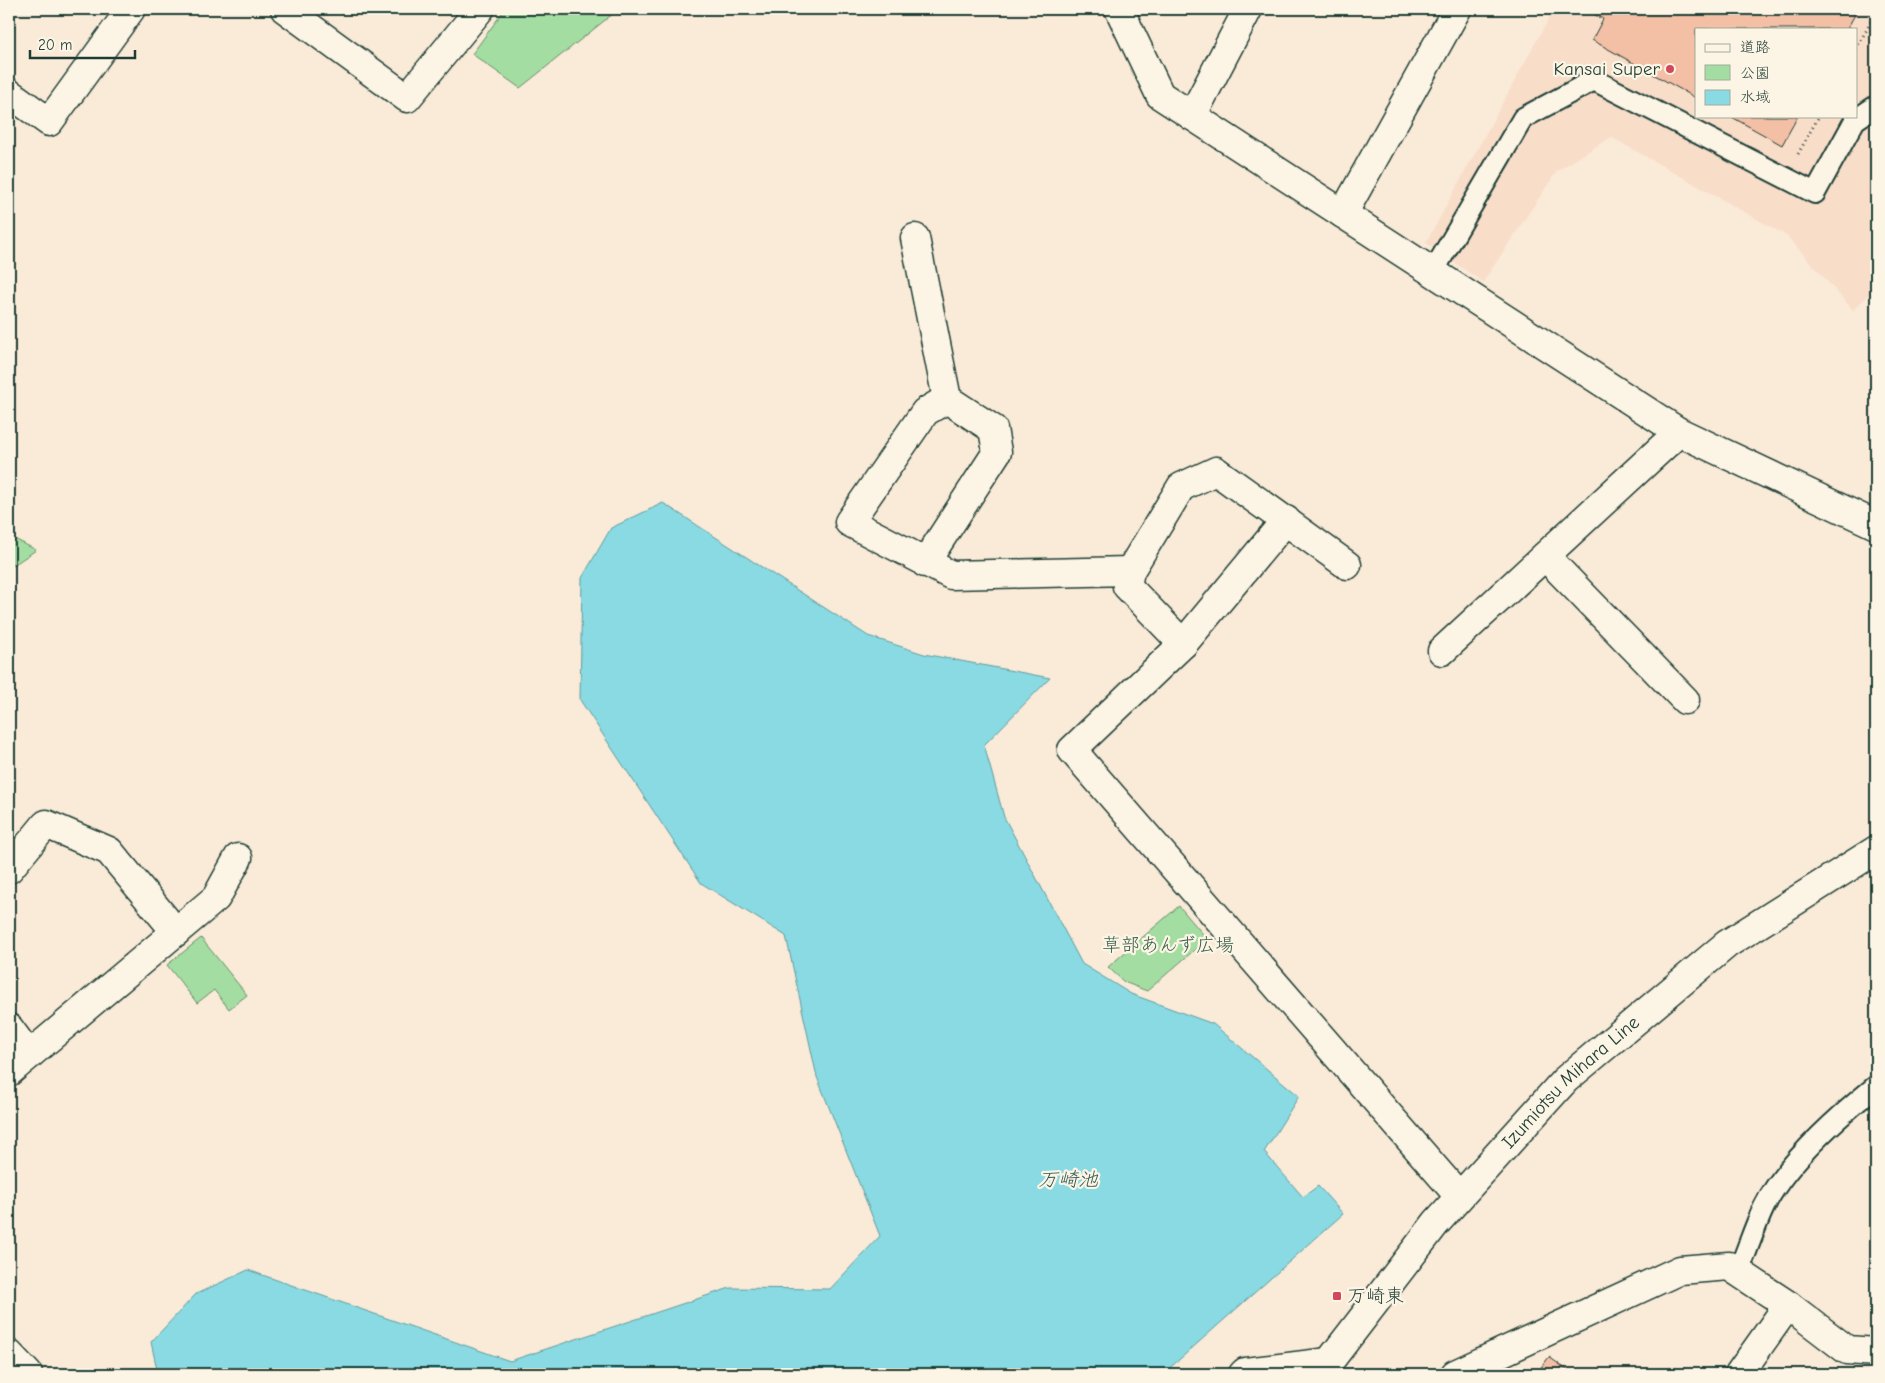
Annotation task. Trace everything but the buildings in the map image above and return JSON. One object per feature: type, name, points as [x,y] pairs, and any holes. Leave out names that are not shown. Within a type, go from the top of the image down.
[{"type":"street","points":[[9,93],[49,122],[131,9]]},
{"type":"street","points":[[285,9],[407,98],[480,9]]},
{"type":"street","points":[[1119,9],[1160,95],[1679,432],[1876,525]]},
{"type":"street","points":[[1192,116],[1248,9]]},
{"type":"street","points":[[1343,214],[1457,9]]},
{"type":"street","points":[[915,238],[947,400],[993,430],[997,452],[925,563]]},
{"type":"street","points":[[947,400],[925,412],[849,522],[925,563],[951,574],[1130,571]]},
{"type":"street","points":[[1442,651],[1679,432]]},
{"type":"street","points":[[1183,644],[1127,586],[1130,571],[1181,487],[1216,471],[1347,565]]},
{"type":"street","points":[[1286,520],[1183,644],[1072,750],[1459,1196]]},
{"type":"street","points":[[1545,556],[1685,700]]},
{"type":"street","points":[[9,869],[46,824],[109,852],[176,932]]},
{"type":"street","name":"Izumiotsu Mihara Line","points":[[1325,1368],[1430,1230],[1565,1080],[1727,944],[1876,850]]},
{"type":"street","points":[[9,1028],[19,1064],[216,898],[238,858]]},
{"type":"street","points":[[1455,1374],[1680,1270],[1729,1266],[1788,1305],[1847,1350],[1876,1352]]},
{"type":"street","points":[[1739,1374],[1788,1305]]},
{"type":"street","points":[[9,1354],[28,1374]]},
{"type":"street","points":[[1243,1374],[1245,1372],[1325,1368]]},
{"type":"lane","points":[[1433,272],[1523,118],[1594,80],[1814,193],[1855,120],[1876,106]]},
{"type":"lane","points":[[1738,1272],[1764,1206],[1788,1170],[1845,1111],[1876,1086]]},
{"type":"path","points":[[1858,45],[1876,13]]},
{"type":"shaded area","points":[[1554,9],[1876,9],[1876,288],[1853,310],[1787,236],[1611,137],[1557,171],[1483,282],[1426,243]]},
{"type":"green space","points":[[505,9],[619,9],[520,88],[472,54]]},
{"type":"green space","points":[[9,536],[36,550],[9,568]]},
{"type":"green space","name":"草部あんず広場","points":[[1179,906],[1207,939],[1147,991],[1124,982],[1108,967]]},
{"type":"green space","points":[[201,938],[247,995],[229,1009],[214,990],[197,1003],[167,965]]},
{"type":"water","name":"万崎池","points":[[663,503],[868,636],[924,654],[1050,678],[984,745],[1004,817],[1082,964],[1131,994],[1213,1024],[1299,1096],[1264,1152],[1303,1197],[1318,1186],[1343,1214],[1163,1374],[158,1374],[151,1342],[196,1294],[248,1270],[510,1361],[730,1288],[830,1289],[880,1236],[817,1077],[786,936],[701,883],[580,700],[582,578],[611,528]]},
{"type":"place","name":"Kansai Super","points":[[1670,69]]},
{"type":"place","name":"万崎東","points":[[1337,1296]]}]
